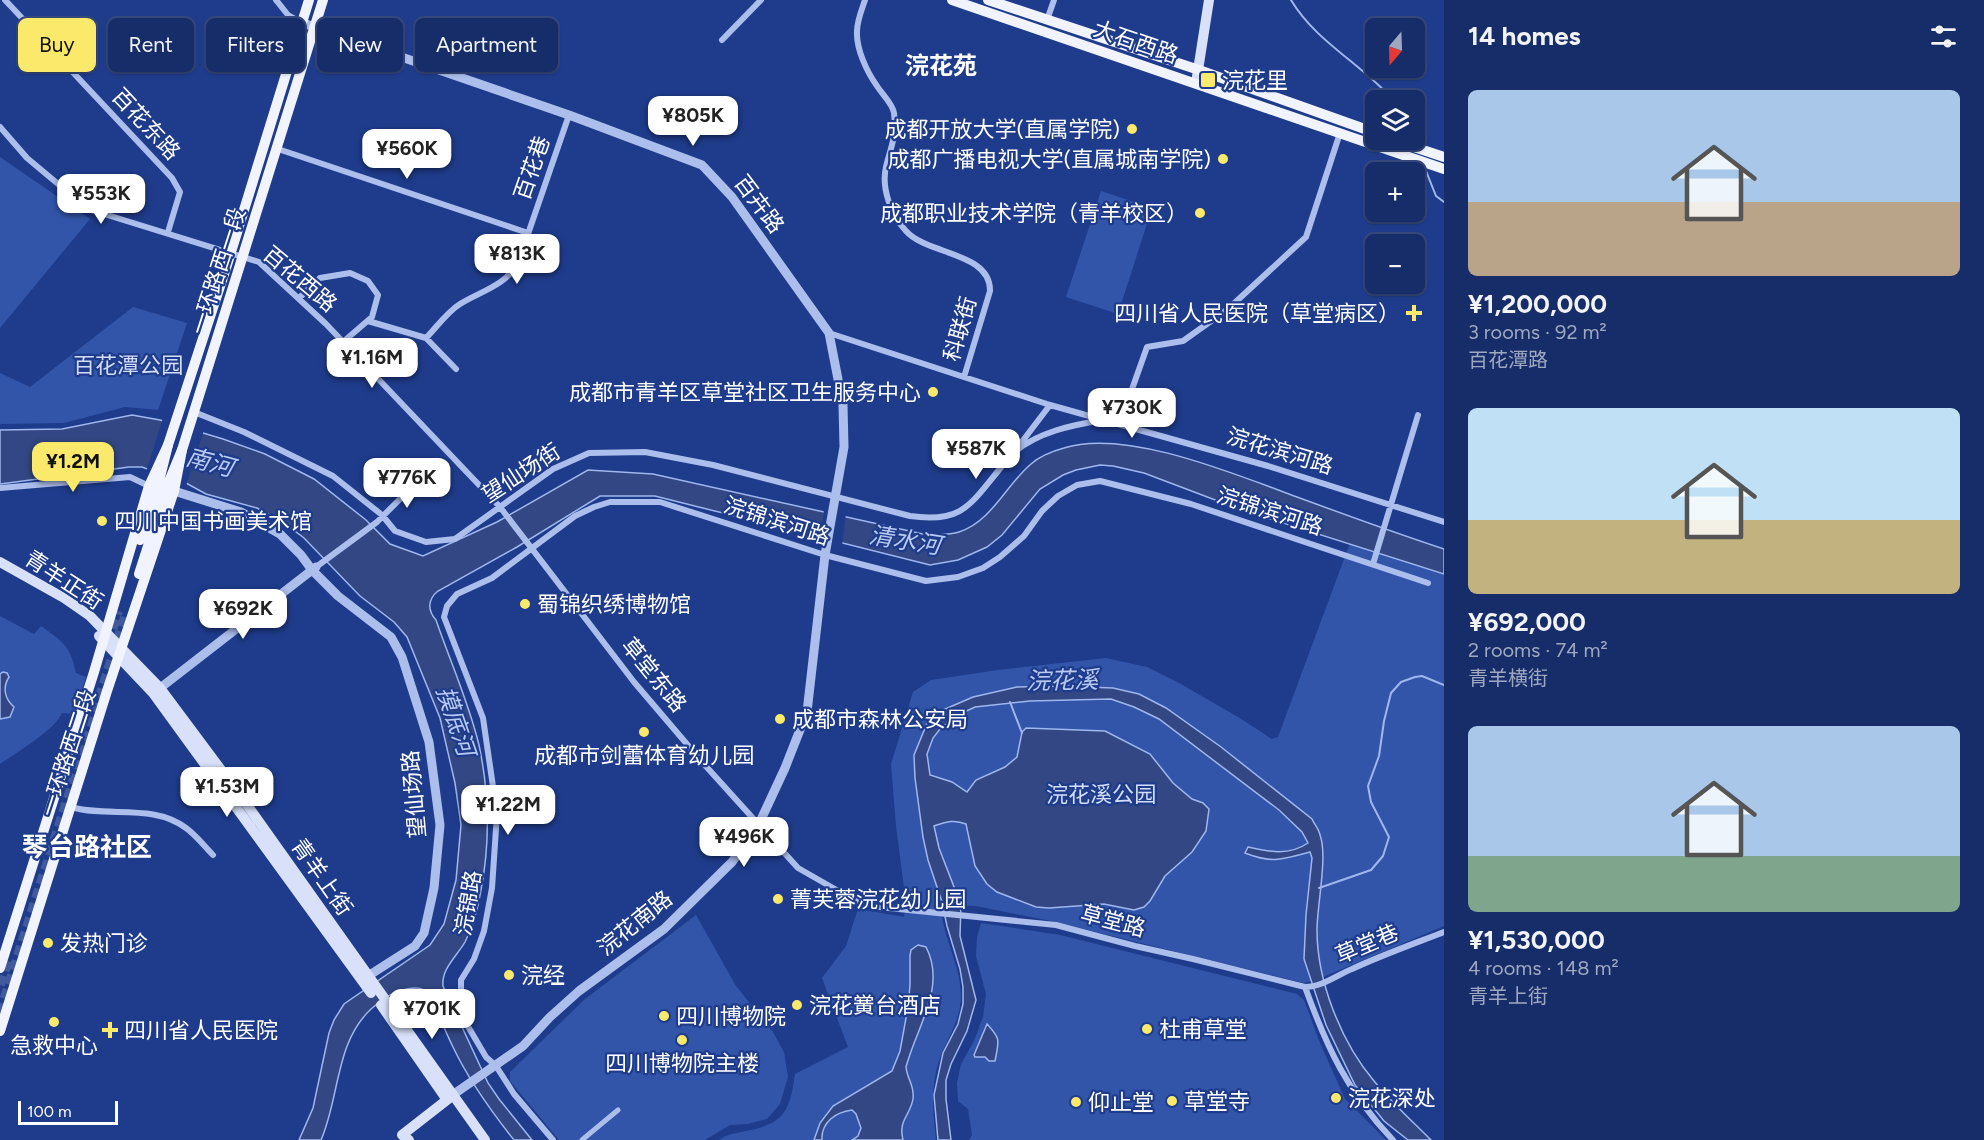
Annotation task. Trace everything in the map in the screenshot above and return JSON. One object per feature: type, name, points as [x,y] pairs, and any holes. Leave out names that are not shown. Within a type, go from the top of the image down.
[{"type":"main road","name":"一环路西一段","points":[[304,18],[309,0]]},
{"type":"main road","name":"一环路西一段","points":[[163,484],[182,450],[323,0]]},
{"type":"main road","name":"大石西路","points":[[952,0],[1439,168]]},
{"type":"main road","name":"大石西路","points":[[988,0],[1199,70],[1365,129]]},
{"type":"main road","points":[[1196,84],[1209,0]]},
{"type":"main road","name":"一环路西一段","points":[[163,484],[168,445],[232,252],[288,72]]},
{"type":"main road","points":[[1423,150],[1444,157]]},
{"type":"main road","points":[[122,613],[163,484]]},
{"type":"main road","points":[[104,637],[163,484]]},
{"type":"main road","points":[[120,652],[163,484]]},
{"type":"main road","name":"青羊正街","points":[[0,562],[64,598],[90,616],[104,637]]},
{"type":"main road","name":"青羊正街","points":[[0,569],[59,603],[104,637]]},
{"type":"main road","name":"青羊上街","points":[[104,637],[157,691],[368,979],[451,1097],[485,1140]]},
{"type":"main road","name":"一环路西二段","points":[[0,968],[104,637]]},
{"type":"main road","name":"一环路西二段","points":[[0,1031],[120,652]]},
{"type":"main road","points":[[403,1138],[451,1097]]},
{"type":"street","name":"百花东路","points":[[5,0],[172,178],[180,192],[168,232]]},
{"type":"street","points":[[276,0],[288,15],[294,18]]},
{"type":"street","points":[[722,40],[761,0]]},
{"type":"street","name":"科联街","points":[[866,0],[857,31],[860,50],[875,84],[894,110],[896,135],[885,170],[887,196],[897,219],[905,231],[923,244],[974,263],[982,269],[990,283],[990,291],[964,377]]},
{"type":"street","points":[[1047,20],[1054,0]]},
{"type":"street","name":"百卉路","points":[[305,24],[569,115],[702,165],[732,197],[829,333],[843,405],[844,447],[835,495]]},
{"type":"street","name":"百花巷","points":[[426,338],[458,305],[488,291],[512,274],[518,263],[569,115]]},
{"type":"street","name":"百花西路","points":[[0,127],[27,158],[88,209],[260,262],[343,342],[505,513]]},
{"type":"street","points":[[1120,423],[1147,347],[1183,341],[1192,335],[1228,309],[1305,237],[1340,133]]},
{"type":"street","name":"百花巷","points":[[278,149],[528,233]]},
{"type":"street","points":[[299,298],[320,278],[350,273],[368,281],[378,295],[372,317],[343,342]]},
{"type":"street","points":[[368,321],[426,338],[456,369]]},
{"type":"street","name":"浣花滨河路","points":[[829,333],[1050,405],[1268,465],[1444,522]]},
{"type":"street","name":"浣花滨河路","points":[[835,495],[910,516],[932,519],[947,517],[959,512],[975,500],[1050,405]]},
{"type":"street","points":[[1373,564],[1418,415]]},
{"type":"street","name":"望仙场街","points":[[192,418],[244,432],[333,476],[382,516],[395,531],[426,542],[455,539],[553,469],[589,453],[645,452],[713,465],[835,495]]},
{"type":"street","name":"浣花滨河路","points":[[1012,454],[1030,441],[1054,431],[1103,420]]},
{"type":"street","points":[[0,488],[130,477],[163,484]]},
{"type":"street","points":[[157,691],[314,568],[377,522],[419,480]]},
{"type":"street","name":"浣锦滨河路","points":[[530,546],[575,516],[594,507],[610,502],[660,502],[926,581],[958,577],[983,568],[1024,536],[1042,511],[1058,496],[1077,485],[1100,481],[1191,504],[1428,583]]},
{"type":"street","name":"望仙场路","points":[[163,484],[241,513],[280,534],[338,596],[392,637],[402,657],[431,754],[440,825],[434,888],[424,933],[414,946],[368,979]]},
{"type":"street","name":"浣花南路","points":[[451,1097],[523,1046],[579,991],[664,929],[732,862],[758,826],[785,768],[807,712],[826,550],[835,495]]},
{"type":"street","name":"草堂东路","points":[[505,513],[634,682],[758,826]]},
{"type":"street","name":"浣锦路","points":[[530,546],[492,578],[457,594],[447,606],[444,617],[483,718],[497,814],[492,888],[484,931],[474,959],[461,980],[461,998],[466,1023],[486,1056],[496,1066],[514,1094],[553,1140]]},
{"type":"street","points":[[71,807],[110,813],[163,815],[187,828],[213,855]]},
{"type":"street","name":"草堂路","points":[[758,826],[798,868],[854,900],[879,907],[1056,925],[1308,987]]},
{"type":"street","name":"草堂巷","points":[[1308,987],[1326,982],[1351,969],[1444,932]]},
{"type":"street","points":[[1308,987],[1331,1053],[1344,1078],[1375,1121],[1394,1140]]},
{"type":"street","points":[[582,1140],[618,1110]]},
{"type":"green space","points":[[0,157],[90,219],[0,328]]},
{"type":"green space","points":[[1101,191],[1152,208],[1118,314],[1066,297]]},
{"type":"green space","name":"百花潭公园","points":[[133,307],[187,323],[158,410],[125,407],[64,423],[0,424],[0,373],[30,387]]},
{"type":"green space","name":"浣花溪公园","points":[[1350,543],[1444,574],[1444,926],[1304,983],[1051,921],[976,906],[941,904],[945,930],[960,981],[961,994],[959,1014],[940,1058],[935,1078],[933,1109],[936,1140],[719,1140],[725,1136],[759,1128],[777,1120],[783,1114],[791,1098],[795,1074],[848,1047],[822,978],[846,946],[858,909],[904,917],[906,903],[891,764],[913,692],[931,680],[1106,658],[1147,667],[1179,683],[1272,739],[1278,737]]},
{"type":"green space","points":[[0,616],[34,634],[41,626],[65,645],[76,673],[86,677],[74,714],[62,713],[44,733],[0,764]]},
{"type":"green space","name":"四川博物院","points":[[696,915],[736,986],[773,1032],[784,1052],[788,1077],[780,1104],[767,1119],[748,1124],[730,1125],[705,1140],[559,1140],[510,1081],[510,1072],[585,999]]},
{"type":"green space","name":"杜甫草堂","points":[[981,923],[1060,935],[1297,994],[1304,1000],[1345,1099],[1386,1140],[969,1140],[972,1135],[968,1109],[958,1101],[957,1083],[961,1064],[974,1041],[983,1017],[986,994],[976,956],[977,937]]},
{"type":"water","points":[[132,415],[160,420],[265,454],[314,479],[366,520],[390,544],[423,556],[497,522],[588,470],[653,474],[923,534],[950,534],[971,527],[981,520],[1022,472],[1038,459],[1060,449],[1089,443],[1118,444],[1181,457],[1244,477],[1444,549],[1444,574],[1239,509],[1144,473],[1113,466],[1100,465],[1063,475],[1040,489],[1002,535],[987,547],[958,560],[930,565],[655,496],[600,496],[517,547],[438,591],[430,605],[475,729],[482,763],[487,818],[486,854],[477,910],[465,942],[444,974],[443,986],[488,1083],[532,1140],[514,1140],[505,1129],[466,1072],[431,996],[425,990],[415,988],[398,991],[386,998],[371,1009],[359,1023],[344,1054],[332,1106],[321,1140],[299,1140],[313,1108],[329,1033],[344,1004],[430,945],[444,924],[456,880],[461,825],[455,783],[440,718],[407,637],[394,622],[360,596],[304,538],[284,523],[257,508],[206,494],[186,483],[142,467],[0,484],[0,430],[62,429]]},
{"type":"water","points":[[3,672],[9,677],[6,693],[14,707],[10,717],[0,719],[0,674]]},
{"type":"water","points":[[1017,687],[1113,688],[1139,694],[1166,708],[1221,747],[1312,819],[1319,833],[1323,855],[1317,920],[1318,950],[1326,990],[1333,1010],[1351,1048],[1374,1081],[1431,1140],[1408,1140],[1384,1121],[1355,1085],[1326,1025],[1304,959],[1312,858],[1310,852],[1271,859],[1245,853],[1248,847],[1272,851],[1294,850],[1308,843],[1302,832],[1279,810],[1159,719],[1111,699],[1030,701],[975,707],[958,715],[940,729],[933,738],[927,754],[930,775],[952,782],[967,792],[976,780],[1005,767],[1017,757],[1022,732],[1026,728],[1105,731],[1150,754],[1173,783],[1192,799],[1203,803],[1209,809],[1206,831],[1192,852],[1165,876],[1144,907],[1134,910],[1104,904],[1036,907],[997,892],[987,884],[975,866],[966,824],[954,821],[934,826],[939,848],[961,905],[960,936],[976,1000],[967,1031],[946,1080],[951,1140],[938,1140],[934,1095],[943,1053],[958,1024],[963,1004],[963,987],[923,837],[914,755],[928,721],[943,710],[973,697]]},
{"type":"water","points":[[918,945],[926,947],[932,962],[932,992],[906,1067],[912,1086],[913,1099],[903,1123],[903,1140],[852,1140],[858,1136],[861,1128],[852,1110],[840,1113],[831,1119],[824,1128],[822,1140],[814,1140],[820,1123],[833,1106],[892,1071],[900,1051],[908,1007],[911,950]]},
{"type":"water","points":[[987,1024],[998,1040],[995,1061],[974,1055]]},
{"type":"pier","points":[[163,418],[204,430],[186,486],[146,472]]},
{"type":"pier","points":[[824,509],[846,513],[842,546],[821,541]]},
{"type":"waterway","points":[[1291,0],[1301,15],[1326,41],[1384,90]]},
{"type":"waterway","points":[[1425,168],[1436,196],[1444,202]]},
{"type":"waterway","points":[[1319,888],[1371,870],[1383,856],[1389,837],[1371,802],[1368,786],[1379,756],[1391,693],[1401,682],[1415,677],[1422,676],[1444,685]]},
{"type":"waterway","points":[[1010,702],[1022,733]]},
{"type":"tunnel","points":[[108,643],[118,611]]},
{"type":"tunnel","points":[[0,1013],[126,614]]},
{"type":"tunnel","points":[[0,985],[9,958]]},
{"type":"place","name":"浣花里","points":[[1208,80]]},
{"type":"place","name":"成都开放大学(直属学院)","points":[[1132,129]]},
{"type":"place","name":"成都广播电视大学(直属城南学院)","points":[[1223,159]]},
{"type":"place","name":"成都职业技术学院（青羊校区）","points":[[1200,213]]},
{"type":"place","name":"四川省人民医院（草堂病区）","points":[[1414,313]]},
{"type":"place","name":"成都市青羊区草堂社区卫生服务中心","points":[[933,392]]},
{"type":"place","name":"四川中国书画美术馆","points":[[102,521]]},
{"type":"place","name":"蜀锦织绣博物馆","points":[[525,604]]},
{"type":"place","name":"成都市森林公安局","points":[[780,719]]},
{"type":"place","name":"成都市剑蕾体育幼儿园","points":[[644,732]]},
{"type":"place","name":"菁芙蓉浣花幼儿园","points":[[778,899]]},
{"type":"place","name":"发热门诊","points":[[48,943]]},
{"type":"place","name":"浣经","points":[[509,975]]},
{"type":"place","name":"浣花黉台酒店","points":[[797,1005]]},
{"type":"place","name":"四川博物院","points":[[664,1016]]},
{"type":"place","name":"急救中心","points":[[54,1022]]},
{"type":"place","name":"杜甫草堂","points":[[1147,1029]]},
{"type":"place","name":"四川省人民医院","points":[[110,1030]]},
{"type":"place","name":"四川博物院主楼","points":[[682,1040]]},
{"type":"place","name":"浣花深处","points":[[1336,1098]]},
{"type":"place","name":"草堂寺","points":[[1172,1101]]},
{"type":"place","name":"仰止堂","points":[[1076,1102]]},
{"type":"district","name":"浣花苑","points":[[941,65]]},
{"type":"district","name":"琴台路社区","points":[[87,847]]},
{"type":"water label","name":"南河","points":[[210,462]]},
{"type":"water label","name":"清水河","points":[[905,540]]},
{"type":"water label","name":"浣花溪","points":[[1062,680]]},
{"type":"water label","name":"摸底河","points":[[456,721]]}]
